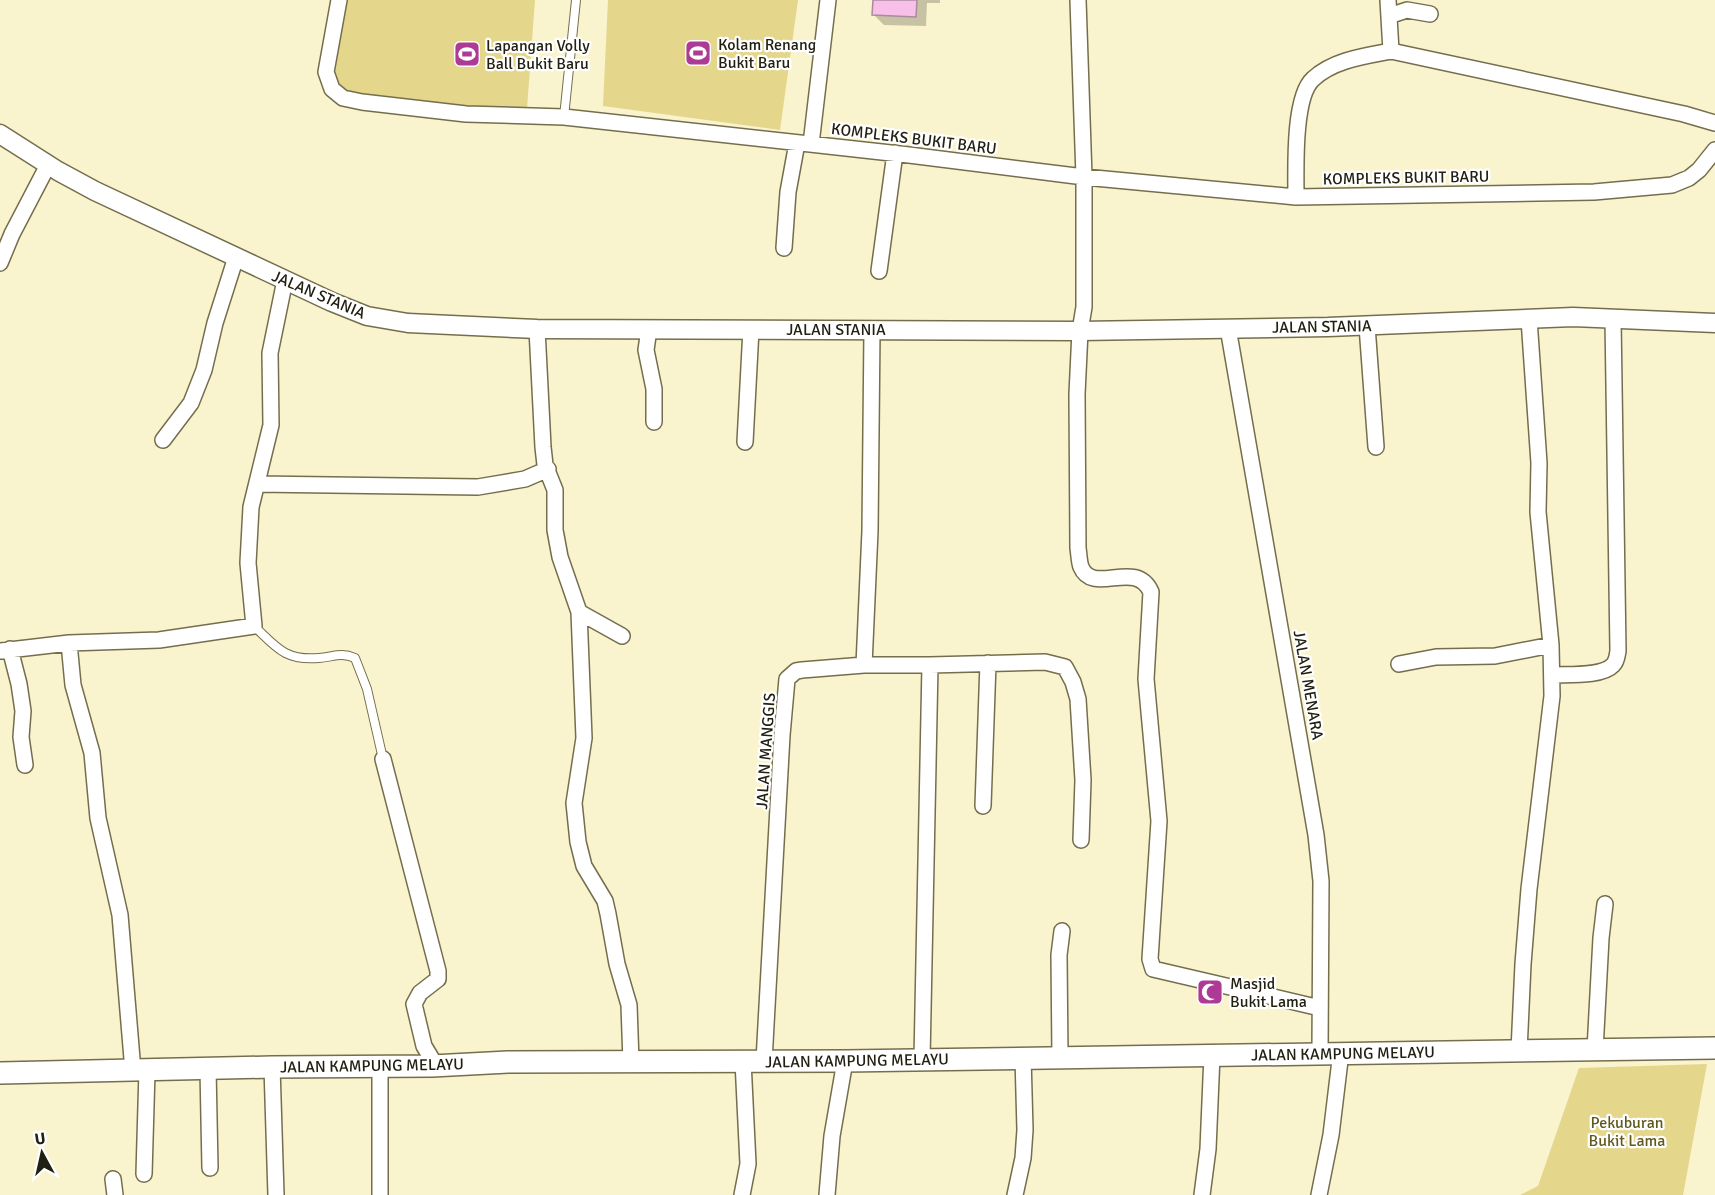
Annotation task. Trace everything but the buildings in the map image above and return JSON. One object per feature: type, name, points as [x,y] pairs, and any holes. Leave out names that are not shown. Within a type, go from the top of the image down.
[{"type":"main road","name":"JALAN KAMPUNG MELAYU","points":[[0,1073],[427,1066],[508,1062],[845,1061],[1320,1052],[1715,1048]]},
{"type":"street","name":"KOMPLEKS BUKIT BARU","points":[[339,0],[326,72],[332,89],[343,98],[362,102],[466,114],[564,117],[895,153],[1084,177],[1296,197],[1594,192],[1672,185],[1689,178],[1699,170],[1715,150]]},
{"type":"street","name":"KOMPLEKS BUKIT BARU","points":[[804,144],[828,0]]},
{"type":"street","points":[[1078,0],[1084,177],[1084,307],[1080,331],[1077,406],[1078,548],[1081,566],[1086,575],[1093,579],[1140,578],[1147,583],[1151,592],[1146,679],[1158,820],[1150,959],[1153,969],[1320,1008]]},
{"type":"street","points":[[1388,0],[1391,51]]},
{"type":"street","points":[[1389,16],[1407,10],[1430,14]]},
{"type":"street","points":[[1296,197],[1296,153],[1300,108],[1306,87],[1311,80],[1325,70],[1356,57],[1391,51],[1684,114],[1715,123]]},
{"type":"street","name":"JALAN STANIA","points":[[0,134],[48,165],[96,191],[285,280],[367,316],[408,323],[537,329],[1080,331],[1366,326],[1573,317],[1715,323]]},
{"type":"street","points":[[784,248],[788,192],[804,144]]},
{"type":"street","points":[[879,271],[895,153]]},
{"type":"street","points":[[0,263],[12,234],[48,165]]},
{"type":"street","points":[[163,440],[191,403],[204,369],[214,323],[237,257]]},
{"type":"street","points":[[25,765],[21,737],[23,711],[17,673],[5,650],[69,643],[159,640],[254,626],[248,563],[251,507],[271,425],[270,353],[285,280]]},
{"type":"street","points":[[1520,1051],[1523,964],[1529,889],[1552,696],[1551,645],[1538,512],[1539,463],[1529,319]]},
{"type":"street","points":[[1552,675],[1592,673],[1606,669],[1613,665],[1618,651],[1612,319]]},
{"type":"street","points":[[1366,326],[1376,447]]},
{"type":"street","name":"JALAN MENARA","points":[[1228,328],[1316,835],[1321,881],[1320,1052]]},
{"type":"street","points":[[537,329],[543,447],[555,490],[555,530],[560,557],[579,612],[584,738],[574,802],[576,822],[584,866],[604,901],[608,914],[617,964],[628,1005],[631,1062]]},
{"type":"street","points":[[649,329],[646,350],[654,389],[654,422]]},
{"type":"street","points":[[745,442],[751,329]]},
{"type":"street","points":[[872,330],[870,531],[864,665],[1045,662],[1065,667],[1078,699],[1083,780],[1081,840]]},
{"type":"street","points":[[256,484],[478,487],[525,479],[548,469]]},
{"type":"street","points":[[579,612],[622,636]]},
{"type":"street","points":[[69,643],[73,685],[92,753],[101,834],[120,915],[140,1071],[144,1174]]},
{"type":"street","points":[[1399,664],[1436,657],[1495,656],[1551,645]]},
{"type":"street","points":[[983,806],[988,663]]},
{"type":"street","name":"JALAN MANGGIS","points":[[764,1061],[787,678],[802,670],[864,665]]},
{"type":"street","points":[[922,1059],[930,665]]},
{"type":"street","points":[[383,759],[438,971],[438,979],[420,993],[414,1004],[427,1066]]},
{"type":"street","points":[[1595,1050],[1605,904]]},
{"type":"street","points":[[1060,1057],[1059,955],[1062,931]]},
{"type":"street","points":[[1319,1195],[1331,1135],[1341,1052]]},
{"type":"street","points":[[1202,1195],[1208,1149],[1212,1055]]},
{"type":"street","points":[[1015,1195],[1023,1158],[1025,1130],[1023,1057]]},
{"type":"street","points":[[742,1195],[748,1164],[743,1061]]},
{"type":"street","points":[[827,1195],[832,1137],[845,1061]]},
{"type":"street","points":[[380,1065],[380,1195]]},
{"type":"street","points":[[272,1067],[276,1195]]},
{"type":"street","points":[[208,1069],[210,1168]]},
{"type":"street","points":[[113,1179],[115,1195]]},
{"type":"lane","points":[[564,117],[576,0]]},
{"type":"lane","points":[[254,626],[283,654],[319,658],[346,654],[355,657],[366,689],[383,759]]},
{"type":"green space","points":[[343,0],[535,0],[526,122],[330,95]]},
{"type":"green space","name":"Kolam Renang Bukit Baru","points":[[608,0],[798,0],[780,130],[603,106]]},
{"type":"green space","name":"Pekuburan Bukit Lama","points":[[1707,1064],[1683,1195],[1520,1195],[1538,1186],[1579,1068]]},
{"type":"place","name":"Kolam Renang Bukit Baru","points":[[698,53]]},
{"type":"place","name":"Lapangan Volly Ball Bukit Baru","points":[[467,54]]},
{"type":"place","name":"Masjid Bukit Lama","points":[[1210,992]]}]
